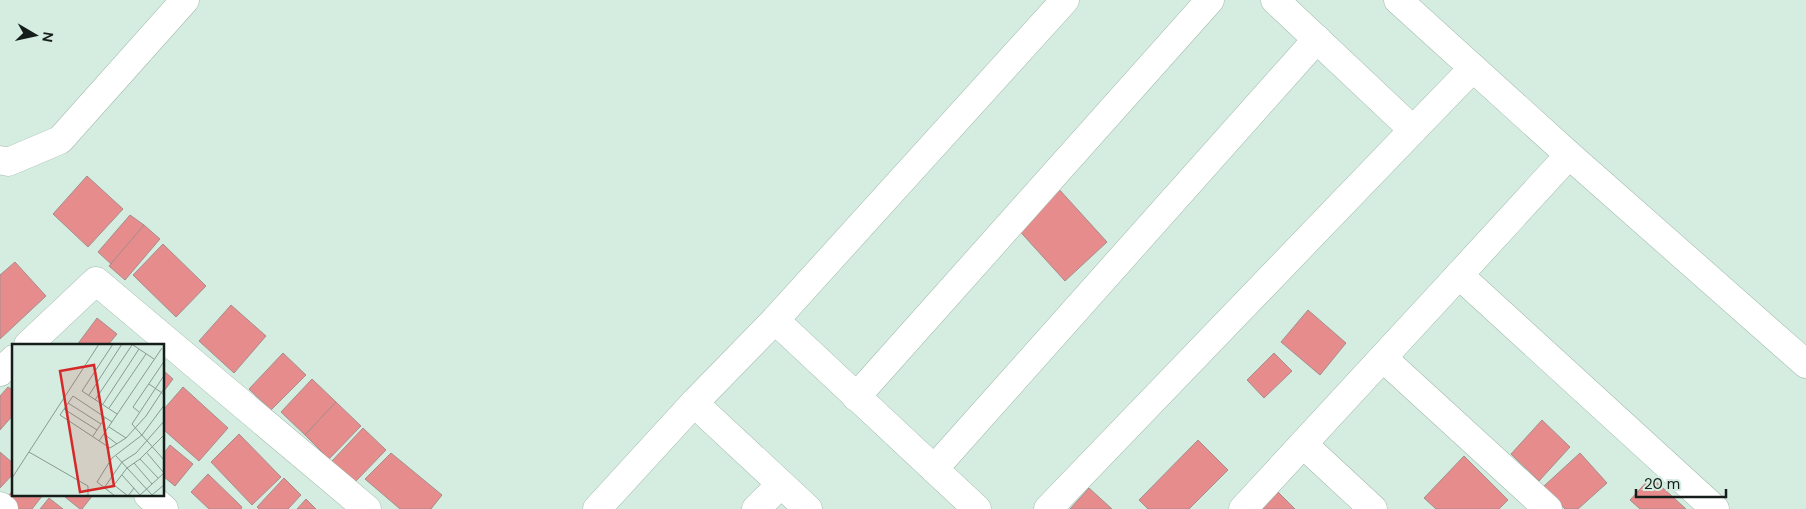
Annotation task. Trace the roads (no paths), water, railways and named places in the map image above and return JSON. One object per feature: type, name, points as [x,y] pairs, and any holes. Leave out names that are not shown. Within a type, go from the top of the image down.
[{"type":"street","points":[[0,160],[8,162],[60,140],[184,0]]},
{"type":"street","points":[[597,509],[694,403],[775,320],[1065,0]]},
{"type":"street","points":[[856,397],[1210,0]]},
{"type":"street","points":[[1275,0],[1413,130]]},
{"type":"street","points":[[1398,0],[1569,155],[1806,364]]},
{"type":"street","points":[[934,469],[1317,39]]},
{"type":"street","points":[[1048,509],[1473,68]]},
{"type":"street","points":[[1243,509],[1569,155]]},
{"type":"street","points":[[1459,275],[1715,509]]},
{"type":"street","points":[[29,344],[96,281],[367,509]]},
{"type":"street","points":[[775,320],[977,509]]},
{"type":"street","points":[[1383,358],[1548,509]]},
{"type":"street","points":[[694,403],[808,509]]},
{"type":"street","points":[[1303,444],[1373,509]]},
{"type":"street","points":[[756,509],[781,484]]},
{"type":"street","points":[[149,496],[164,509]]},
{"type":"street","points":[[0,506],[4,509]]}]
